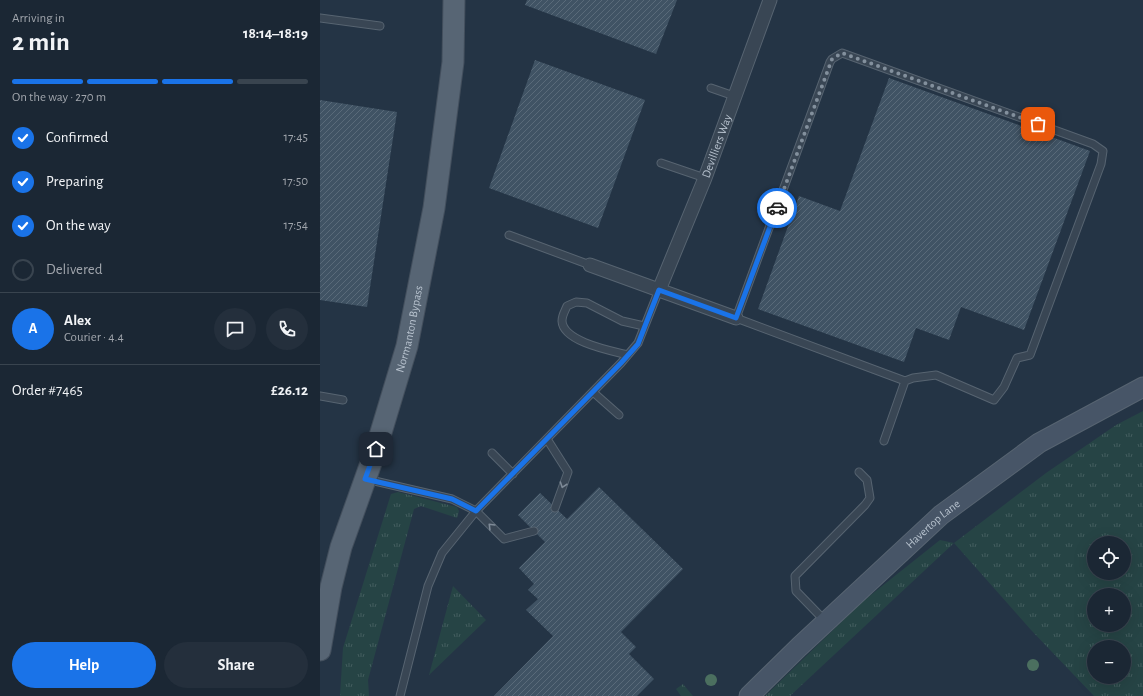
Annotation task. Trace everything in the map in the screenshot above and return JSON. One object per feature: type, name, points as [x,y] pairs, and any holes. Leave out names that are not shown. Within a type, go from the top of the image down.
[{"type":"main road","name":"Normanton Bypass","points":[[320,650],[331,587],[341,547],[376,449],[407,346],[434,208],[453,62],[454,0]]},
{"type":"main road","name":"Havertop Lane","points":[[749,696],[941,515],[1039,443],[1143,387]]},
{"type":"street","name":"Devilliers Way","points":[[659,290],[704,178],[770,0]]},
{"type":"street","points":[[590,265],[736,318]]},
{"type":"lane","points":[[320,18],[380,26]]},
{"type":"lane","points":[[842,53],[1093,144],[1103,151],[1101,164],[1030,354],[1017,358],[1004,387],[994,400],[936,375],[913,378],[905,381],[736,318],[830,62],[842,53]]},
{"type":"lane","points":[[711,88],[734,96]]},
{"type":"lane","points":[[661,163],[704,178]]},
{"type":"lane","points":[[509,235],[590,265]]},
{"type":"lane","points":[[400,696],[428,586],[442,553],[476,511],[638,344],[659,290]]},
{"type":"lane","points":[[628,355],[599,348],[574,337],[567,331],[562,322],[563,314],[567,306],[576,302],[587,303],[622,321],[644,326]]},
{"type":"lane","points":[[884,441],[905,381]]},
{"type":"lane","points":[[593,392],[619,415]]},
{"type":"lane","points":[[320,396],[343,400]]},
{"type":"lane","points":[[547,439],[568,472],[555,508]]},
{"type":"lane","points":[[492,452],[513,474]]},
{"type":"lane","points":[[826,622],[796,591],[795,576],[865,505],[870,498],[867,480],[859,472]]},
{"type":"lane","points":[[365,479],[452,499],[476,511],[504,539],[534,531]]},
{"type":"green space","points":[[1143,411],[1143,696],[1094,696],[1031,630],[954,543],[1046,473],[1116,425]]},
{"type":"green space","points":[[398,492],[457,507],[459,511],[457,518],[421,506],[414,509],[368,680],[369,696],[340,696],[343,648],[391,494]]},
{"type":"green space","points":[[940,540],[954,543],[790,696],[765,696],[862,602]]},
{"type":"green space","points":[[453,586],[486,620],[429,675]]},
{"type":"green space","points":[[683,684],[693,696],[681,696],[676,689]]},
{"type":"building","points":[[527,0],[677,0],[656,54],[525,5]]},
{"type":"building","points":[[535,60],[645,100],[598,228],[489,188]]},
{"type":"building","points":[[889,78],[1090,151],[1024,330],[961,307],[949,340],[916,328],[904,362],[758,309],[799,196],[840,211]]},
{"type":"building","points":[[320,100],[397,112],[367,307],[320,300]]},
{"type":"building","points":[[599,487],[683,569],[621,632],[636,647],[629,654],[654,679],[637,696],[494,696],[553,636],[526,610],[538,599],[528,590],[534,584],[519,568],[545,542],[518,515],[540,493],[567,519]]},
{"type":"way so far","points":[[777,208],[832,59],[842,53],[1038,124]]},
{"type":"route","points":[[376,449],[365,479],[452,499],[476,511],[638,344],[659,290],[736,318],[777,208]]}]
